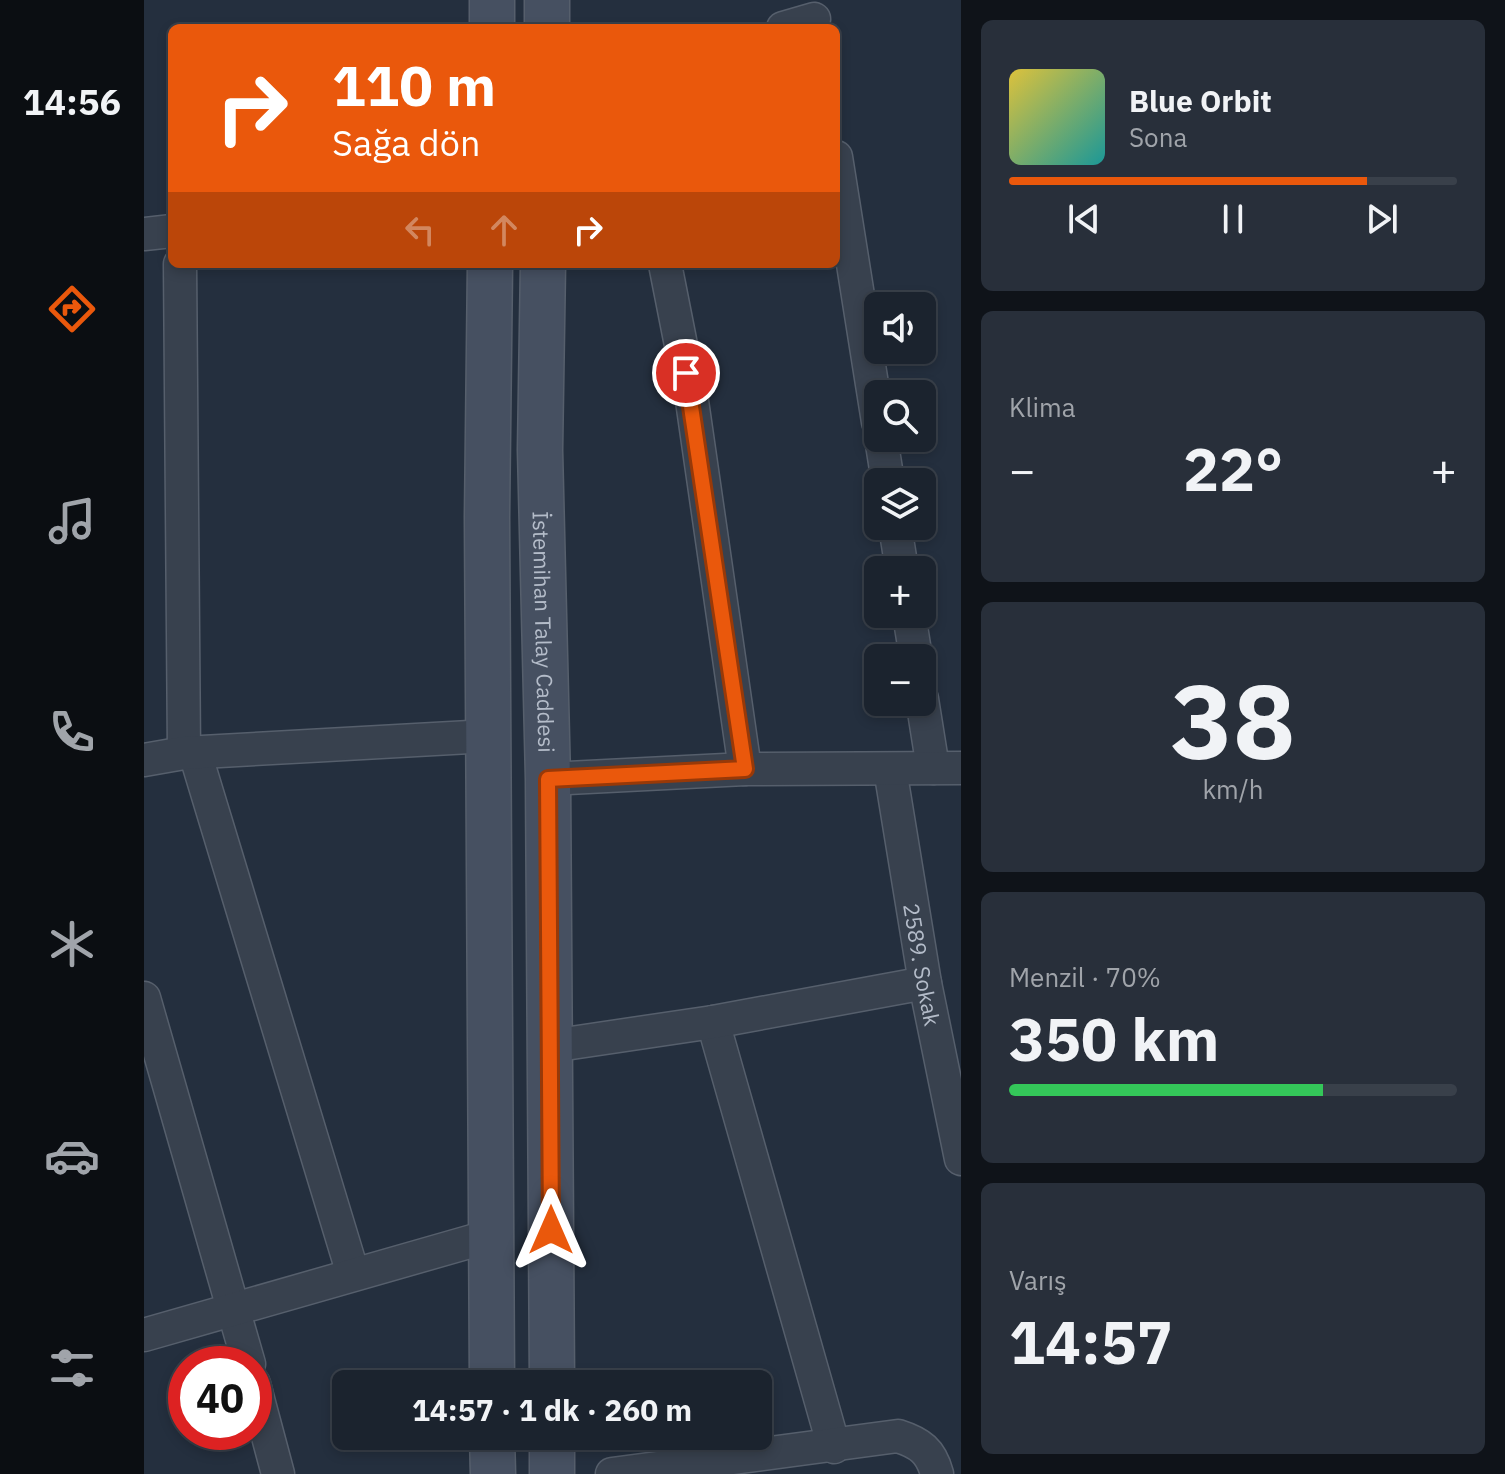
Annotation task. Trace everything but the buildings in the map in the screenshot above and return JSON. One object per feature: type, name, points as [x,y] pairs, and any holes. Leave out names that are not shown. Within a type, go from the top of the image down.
[{"type":"street","points":[[492,0],[492,24]]},
{"type":"street","points":[[547,0],[547,24]]},
{"type":"street","points":[[793,24],[814,16]]},
{"type":"street","points":[[840,182],[871,380]]},
{"type":"street","points":[[144,234],[168,231]]},
{"type":"street","points":[[180,268],[189,753],[353,1274]]},
{"type":"street","points":[[490,268],[488,736],[492,1370]]},
{"type":"street","name":"İstemihan Talay Caddesi","points":[[543,268],[540,450],[548,779],[552,1370]]},
{"type":"street","points":[[666,268],[692,401],[745,769]]},
{"type":"street","points":[[548,779],[745,769],[947,768],[928,716]]},
{"type":"street","points":[[144,760],[189,753],[488,736]]},
{"type":"street","name":"2589. Sokak","points":[[890,769],[925,983],[961,1159]]},
{"type":"street","points":[[551,1046],[713,1022],[925,983]]},
{"type":"street","points":[[144,998],[244,1346]]},
{"type":"street","points":[[713,1022],[834,1447]]},
{"type":"street","points":[[144,1335],[490,1236]]},
{"type":"street","points":[[612,1474],[834,1447],[898,1436],[918,1443],[933,1458],[937,1474]]},
{"type":"street","points":[[272,1450],[278,1474]]},
{"type":"street","points":[[492,1450],[493,1474]]},
{"type":"street","points":[[552,1450],[552,1474]]},
{"type":"route","points":[[551,1230],[548,779],[745,769],[686,373]]}]
